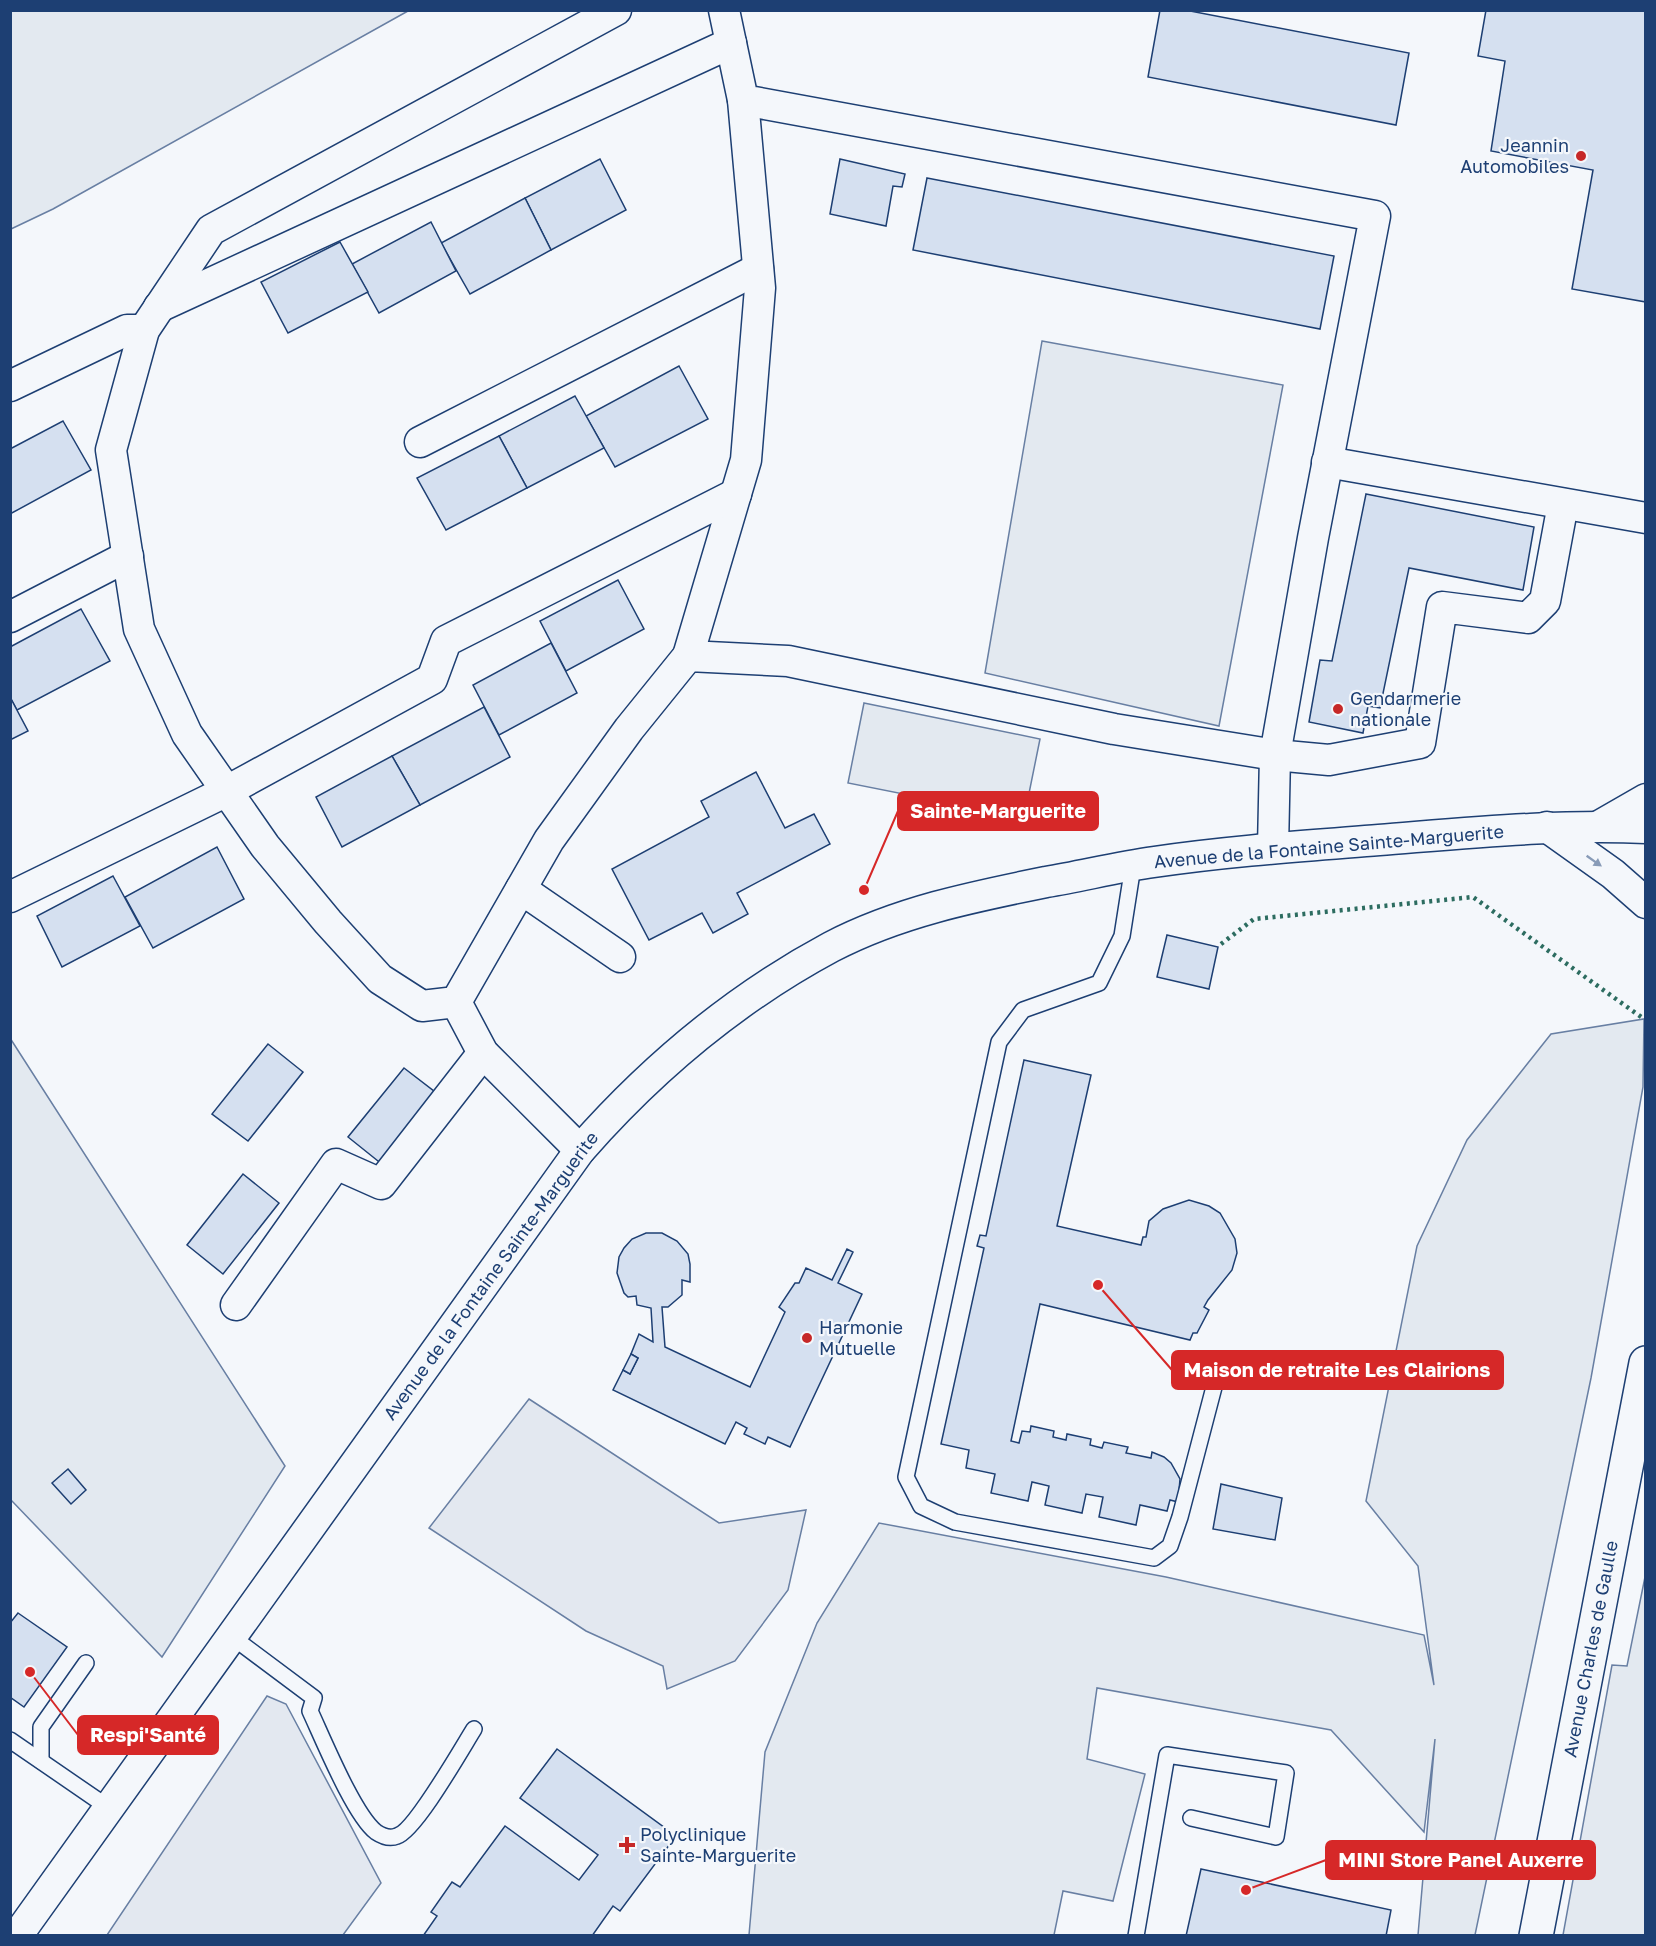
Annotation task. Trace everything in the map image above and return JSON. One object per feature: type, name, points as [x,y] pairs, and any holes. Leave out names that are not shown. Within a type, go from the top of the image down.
[{"type":"main road","name":"Avenue Charles de Gaulle","points":[[1536,1935],[1646,1363]]},
{"type":"street","points":[[456,1002],[422,1006],[380,979],[328,922],[272,854],[187,734],[139,629],[111,450],[152,319],[211,230],[616,10]]},
{"type":"street","points":[[456,1002],[549,840],[629,729],[688,656],[746,460],[760,288],[743,100],[724,10]]},
{"type":"street","points":[[10,386],[731,43]]},
{"type":"street","points":[[743,100],[1375,216],[1327,462],[1275,755],[1272,848]]},
{"type":"street","points":[[420,442],[758,269]]},
{"type":"street","points":[[1327,462],[1646,518]]},
{"type":"street","points":[[10,897],[227,791],[432,679],[446,641],[736,494]]},
{"type":"street","points":[[688,656],[788,661],[1114,729],[1275,755],[1329,760],[1420,743],[1442,608],[1528,618],[1545,601],[1563,504]]},
{"type":"street","points":[[10,617],[128,556]]},
{"type":"street","name":"Avenue de la Fontaine Sainte-Marguerite","points":[[1599,826],[1646,799]]},
{"type":"street","points":[[1547,827],[1613,874],[1646,903]]},
{"type":"street","name":"Avenue de la Fontaine Sainte-Marguerite","points":[[17,1935],[580,1150],[624,1100],[690,1040],[761,989],[832,947],[884,924],[935,906],[1133,866],[1272,848],[1547,827],[1646,828]]},
{"type":"street","points":[[521,889],[620,957]]},
{"type":"street","points":[[456,1002],[483,1053],[580,1150]]},
{"type":"street","points":[[236,1305],[336,1164],[381,1184],[483,1053]]},
{"type":"lane","points":[[1133,866],[1122,936],[1099,983],[1023,1011],[999,1042],[906,1477],[921,1506],[955,1522],[1154,1558],[1170,1546],[1180,1517],[1219,1368]]},
{"type":"lane","points":[[231,1636],[314,1698],[310,1712],[357,1805],[375,1831],[388,1838],[399,1836],[407,1829],[474,1729]]},
{"type":"lane","points":[[42,1761],[41,1728],[86,1663]]},
{"type":"lane","points":[[10,1740],[109,1808]]},
{"type":"lane","points":[[1136,1935],[1167,1755],[1286,1773],[1276,1838],[1191,1818]]},
{"type":"shaded area","points":[[11,10],[408,11],[53,209],[11,229]]},
{"type":"shaded area","points":[[1042,341],[1283,385],[1219,726],[985,673]]},
{"type":"shaded area","points":[[864,703],[1040,739],[1024,818],[848,783]]},
{"type":"shaded area","points":[[1644,1019],[1643,1087],[1591,1378],[1475,1935],[1418,1935],[1435,1739],[1424,1832],[1331,1730],[1097,1688],[1087,1759],[1145,1774],[1113,1901],[1063,1891],[1054,1935],[749,1935],[765,1752],[817,1623],[879,1523],[1166,1577],[1424,1635],[1434,1685],[1418,1566],[1366,1501],[1417,1246],[1467,1140],[1551,1034]]},
{"type":"shaded area","points":[[10,1038],[285,1466],[162,1657],[11,1500]]},
{"type":"shaded area","points":[[529,1399],[719,1523],[806,1510],[788,1590],[735,1661],[667,1689],[663,1666],[586,1631],[429,1528]]},
{"type":"shaded area","points":[[1645,1577],[1645,1935],[1563,1935],[1612,1665],[1627,1666]]},
{"type":"shaded area","points":[[267,1696],[286,1704],[381,1883],[343,1935],[107,1935]]},
{"type":"building","points":[[1160,10],[1185,10],[1409,53],[1396,125],[1148,77]]},
{"type":"building","name":"Jeannin Automobiles","points":[[1486,10],[1646,10],[1646,302],[1572,289],[1593,170],[1491,151],[1505,61],[1478,56]]},
{"type":"building","points":[[600,159],[626,210],[551,250],[525,198]]},
{"type":"building","points":[[840,159],[905,174],[902,187],[893,186],[886,226],[830,214]]},
{"type":"building","points":[[927,178],[1334,256],[1320,329],[913,250]]},
{"type":"building","points":[[525,198],[551,250],[470,294],[441,243]]},
{"type":"building","points":[[431,222],[456,271],[379,313],[352,264]]},
{"type":"building","points":[[340,242],[368,292],[288,333],[261,282]]},
{"type":"building","points":[[679,366],[708,419],[615,467],[586,416]]},
{"type":"building","points":[[575,396],[604,448],[527,488],[499,436]]},
{"type":"building","points":[[63,421],[91,470],[10,514],[10,449]]},
{"type":"building","points":[[499,436],[527,488],[446,530],[417,478]]},
{"type":"building","points":[[1366,494],[1534,527],[1523,590],[1409,568],[1380,708],[1368,706],[1363,733],[1309,722],[1320,660],[1332,661]]},
{"type":"building","points":[[618,580],[644,629],[566,671],[540,621]]},
{"type":"building","points":[[81,609],[110,661],[17,710],[10,697],[10,647]]},
{"type":"building","points":[[551,643],[577,693],[499,735],[473,685]]},
{"type":"building","points":[[10,697],[28,731],[10,740]]},
{"type":"building","points":[[484,707],[510,757],[420,805],[392,756]]},
{"type":"building","points":[[392,756],[420,805],[342,847],[316,797]]},
{"type":"building","points":[[756,772],[785,828],[814,814],[830,844],[737,893],[748,914],[713,933],[702,913],[649,940],[612,869],[709,817],[701,801]]},
{"type":"building","points":[[217,847],[244,899],[153,948],[125,897]]},
{"type":"building","points":[[113,876],[140,926],[62,967],[37,916]]},
{"type":"building","points":[[1167,935],[1218,947],[1209,989],[1157,977]]},
{"type":"building","points":[[268,1044],[303,1072],[248,1141],[212,1114]]},
{"type":"building","points":[[1024,1060],[1091,1075],[1057,1226],[1141,1245],[1143,1237],[1146,1237],[1149,1221],[1163,1209],[1189,1200],[1209,1206],[1220,1213],[1235,1239],[1237,1253],[1232,1270],[1208,1300],[1204,1307],[1209,1310],[1197,1333],[1193,1333],[1190,1340],[1040,1304],[1011,1441],[1019,1443],[1022,1431],[1030,1432],[1031,1426],[1054,1431],[1053,1437],[1066,1440],[1067,1434],[1091,1439],[1090,1445],[1102,1448],[1104,1442],[1128,1447],[1126,1453],[1151,1458],[1152,1452],[1164,1457],[1171,1463],[1180,1479],[1178,1502],[1170,1500],[1167,1511],[1140,1505],[1136,1525],[1099,1517],[1103,1497],[1086,1494],[1082,1513],[1045,1505],[1049,1486],[1032,1482],[1028,1501],[991,1493],[995,1474],[966,1468],[969,1450],[941,1444],[984,1248],[977,1246],[980,1235],[986,1236]]},
{"type":"building","points":[[404,1068],[439,1095],[383,1165],[348,1137]]},
{"type":"building","points":[[243,1174],[279,1203],[223,1274],[187,1245]]},
{"type":"building","name":"Harmonie Mutuelle","points":[[646,1233],[662,1233],[677,1241],[688,1254],[690,1264],[690,1282],[682,1280],[682,1295],[668,1307],[662,1307],[665,1347],[750,1387],[785,1312],[779,1307],[795,1283],[799,1283],[806,1268],[832,1280],[847,1249],[853,1252],[838,1283],[862,1294],[790,1447],[768,1437],[765,1444],[744,1434],[747,1428],[736,1422],[725,1444],[613,1390],[623,1370],[630,1374],[638,1358],[631,1354],[639,1334],[653,1342],[651,1308],[637,1305],[636,1296],[628,1297],[624,1293],[617,1273],[619,1257],[624,1248],[632,1239]]},
{"type":"building","points":[[631,1354],[638,1358],[630,1374],[623,1370]]},
{"type":"building","points":[[68,1469],[86,1490],[71,1504],[52,1483]]},
{"type":"building","points":[[1221,1484],[1282,1498],[1275,1540],[1213,1529]]},
{"type":"building","points":[[18,1613],[67,1647],[24,1707],[10,1697],[10,1623]]},
{"type":"building","name":"Polyclinique Sainte-Marguerite","points":[[557,1749],[676,1836],[620,1911],[613,1906],[592,1936],[423,1936],[437,1916],[431,1912],[452,1882],[460,1887],[505,1826],[579,1880],[598,1855],[520,1798]]},
{"type":"building","points":[[1201,1869],[1391,1910],[1386,1936],[1186,1936]]},
{"type":"hedge","points":[[1221,944],[1254,919],[1473,897],[1644,1019]]},
{"type":"place","name":"Jeannin Automobiles","points":[[1581,156]]},
{"type":"place","name":"Gendarmerie nationale","points":[[1338,709]]},
{"type":"place","name":"Sainte-Marguerite","points":[[864,890]]},
{"type":"place","name":"Maison de retraite Les Clairions","points":[[1098,1285]]},
{"type":"place","name":"Harmonie Mutuelle","points":[[807,1338]]},
{"type":"place","name":"Respi'Santé","points":[[30,1672]]},
{"type":"place","name":"Polyclinique Sainte-Marguerite","points":[[627,1845]]},
{"type":"place","name":"MINI Store Panel Auxerre","points":[[1246,1890]]}]
